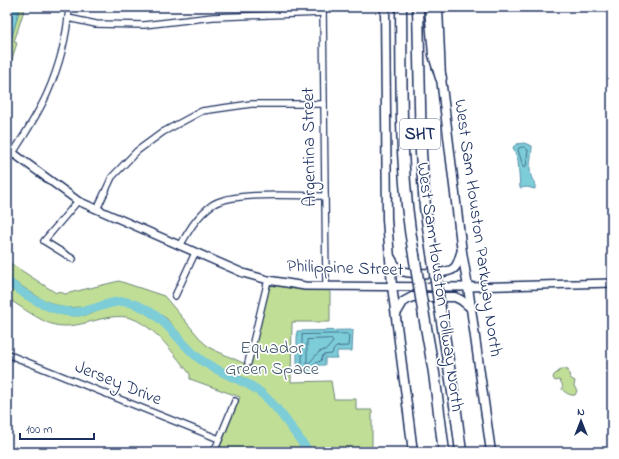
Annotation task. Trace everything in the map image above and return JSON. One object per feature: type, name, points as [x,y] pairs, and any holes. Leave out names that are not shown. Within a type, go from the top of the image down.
[{"type":"highway","name":"West Sam Houston Tollway North","points":[[401,7],[403,166],[410,231],[434,372],[444,452]]},
{"type":"highway","name":"West Sam Houston Tollway North","points":[[418,7],[420,153],[424,201],[461,452]]},
{"type":"highway","points":[[430,7],[434,55],[441,78]]},
{"type":"main road","points":[[385,7],[387,213],[392,286],[414,452]]},
{"type":"main road","name":"West Sam Houston Parkway North","points":[[438,7],[441,78],[462,252],[491,452]]},
{"type":"main road","points":[[390,257],[400,270],[407,273],[447,272],[454,268],[458,263],[462,252]]},
{"type":"main road","points":[[396,314],[403,302],[412,297],[455,297],[471,308]]},
{"type":"street","points":[[7,159],[13,153],[47,94],[61,54],[69,7]]},
{"type":"street","points":[[68,18],[96,24],[144,24],[213,17],[323,10]]},
{"type":"street","name":"Argentina Street","points":[[323,10],[326,286]]},
{"type":"street","points":[[96,209],[112,177],[137,151],[163,132],[202,111],[251,104],[324,104]]},
{"type":"street","name":"Philippine Street","points":[[13,153],[78,201],[243,273],[268,280],[304,286],[468,287],[612,283]]},
{"type":"street","points":[[180,246],[191,226],[202,214],[214,204],[230,198],[270,195],[325,196]]},
{"type":"street","points":[[73,259],[44,241],[78,201]]},
{"type":"street","points":[[175,296],[195,253]]},
{"type":"street","points":[[248,363],[268,280]]},
{"type":"street","name":"Jersey Drive","points":[[7,354],[219,439]]},
{"type":"street","points":[[214,452],[235,401]]},
{"type":"green space","points":[[7,7],[25,7],[14,42],[17,43],[7,75]]},
{"type":"green space","name":"Equador Green Space","points":[[7,261],[56,293],[58,291],[65,294],[119,281],[164,296],[204,343],[212,349],[250,366],[269,287],[273,285],[303,289],[330,289],[330,322],[292,322],[291,382],[331,381],[334,399],[356,399],[356,410],[372,410],[372,452],[311,452],[276,403],[265,391],[243,377],[211,363],[198,354],[166,318],[151,309],[129,300],[119,299],[94,306],[65,308],[43,300],[7,277]]},
{"type":"green space","points":[[7,286],[26,299],[57,313],[79,316],[90,314],[112,306],[125,305],[148,314],[203,365],[249,389],[263,399],[280,418],[304,452],[218,452],[240,397],[190,379],[190,374],[166,344],[152,331],[136,320],[126,317],[116,317],[75,325],[55,325],[37,317],[7,298]]},
{"type":"green space","points":[[562,369],[568,370],[570,378],[575,381],[574,386],[577,391],[575,395],[564,391],[562,389],[562,383],[559,380],[555,381],[553,378],[554,375]]},
{"type":"water","points":[[7,7],[20,7],[7,56]]},
{"type":"water","points":[[524,143],[532,146],[530,170],[532,179],[535,183],[535,189],[527,187],[520,188],[518,160],[513,147],[517,144]]},
{"type":"water","points":[[353,330],[352,351],[337,351],[337,358],[325,358],[325,365],[318,365],[318,374],[297,373],[297,331]]},
{"type":"waterway","points":[[7,281],[33,299],[64,311],[84,311],[123,301],[149,311],[158,317],[202,361],[251,386],[268,399],[283,416],[309,452]]}]
